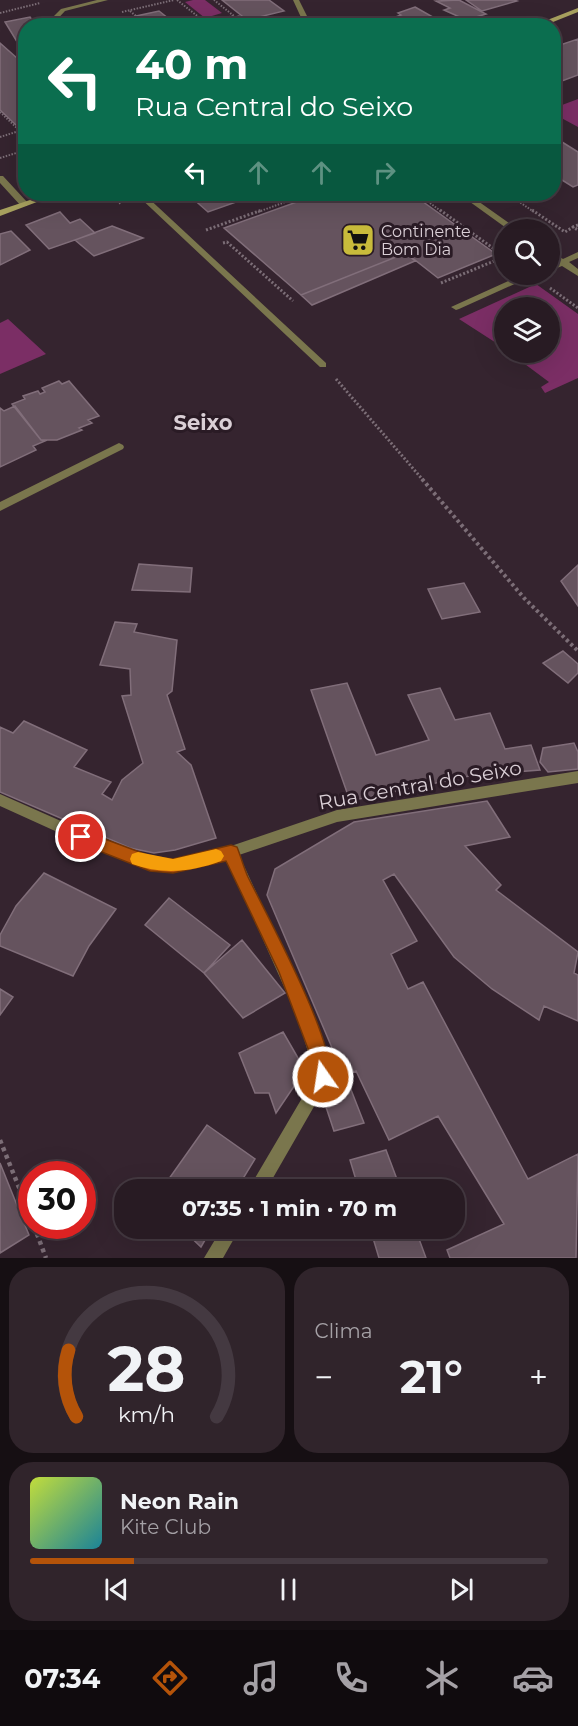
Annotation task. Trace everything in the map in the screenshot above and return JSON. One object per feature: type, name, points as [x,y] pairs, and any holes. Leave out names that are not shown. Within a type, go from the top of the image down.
[{"type":"main road","points":[[556,18],[578,10]]},
{"type":"main road","points":[[0,213],[33,201]]},
{"type":"street","points":[[55,18],[63,10],[105,0]]},
{"type":"street","points":[[296,0],[305,18]]},
{"type":"street","points":[[0,178],[18,198]]},
{"type":"street","points":[[21,201],[24,204]]},
{"type":"street","points":[[147,201],[323,365]]},
{"type":"street","points":[[473,201],[499,219]]},
{"type":"street","points":[[562,262],[578,255]]},
{"type":"street","points":[[562,262],[578,273]]},
{"type":"street","points":[[456,307],[507,285]]},
{"type":"street","points":[[0,507],[119,447]]},
{"type":"street","name":"Rua Central do Seixo","points":[[0,800],[102,846],[150,863],[173,866],[231,852],[337,816],[578,777]]},
{"type":"street","points":[[231,852],[239,876],[286,969],[318,1054],[323,1077],[263,1179]]},
{"type":"street","points":[[213,1258],[225,1239]]},
{"type":"path","points":[[120,13],[176,0],[198,18]]},
{"type":"path","points":[[214,0],[234,16],[224,18]]},
{"type":"path","points":[[0,6],[6,11]]},
{"type":"path","points":[[0,13],[28,6]]},
{"type":"path","points":[[129,10],[136,16]]},
{"type":"path","points":[[0,112],[18,129]]},
{"type":"path","points":[[0,137],[18,132]]},
{"type":"path","points":[[0,158],[18,152]]},
{"type":"path","points":[[202,232],[288,201]]},
{"type":"path","points":[[428,201],[494,250]]},
{"type":"path","points":[[519,201],[565,231],[578,225]]},
{"type":"path","points":[[573,227],[578,230]]},
{"type":"path","points":[[441,284],[494,261]]},
{"type":"path","points":[[547,286],[578,308]]},
{"type":"path","points":[[323,365],[524,598],[578,651]]},
{"type":"path","points":[[0,1140],[18,1185]]},
{"type":"path","points":[[39,1239],[46,1258]]},
{"type":"shaded area","points":[[205,0],[222,13],[205,18],[185,2]]},
{"type":"shaded area","points":[[578,99],[578,127],[561,118],[561,105]]},
{"type":"shaded area","points":[[537,285],[554,297],[507,297]]},
{"type":"shaded area","points":[[560,301],[578,314],[578,378],[545,393],[541,387],[549,382],[523,363],[560,363]]},
{"type":"shaded area","points":[[494,303],[494,342],[459,319]]},
{"type":"shaded area","points":[[8,319],[46,354],[0,374],[0,323]]},
{"type":"building","points":[[222,0],[269,0],[284,11],[255,18],[244,18]]},
{"type":"building","points":[[459,0],[486,14],[462,18],[444,10],[450,8],[436,1]]},
{"type":"building","points":[[466,0],[514,0],[517,1],[482,11]]},
{"type":"building","points":[[415,7],[435,18],[393,18],[401,15],[398,13]]},
{"type":"building","points":[[159,11],[168,18],[129,18]]},
{"type":"building","points":[[18,19],[18,43],[5,22]]},
{"type":"building","points":[[578,39],[578,75],[561,81],[561,45]]},
{"type":"building","points":[[0,43],[18,59],[18,126],[0,110]]},
{"type":"building","points":[[561,141],[578,152],[578,185],[573,187],[561,179]]},
{"type":"building","points":[[196,201],[239,201],[208,212]]},
{"type":"building","name":"Continente Bom Dia","points":[[299,201],[422,201],[494,253],[494,255],[438,278],[406,253],[301,295],[224,228]]},
{"type":"building","points":[[60,212],[70,223],[80,219],[95,233],[49,249],[26,225]]},
{"type":"building","points":[[112,226],[143,238],[94,256],[75,240]]},
{"type":"building","points":[[11,231],[30,250],[0,265],[0,234]]},
{"type":"building","points":[[406,253],[415,261],[312,305],[301,295]]},
{"type":"building","points":[[59,381],[62,384],[69,381],[99,416],[88,420],[92,423],[79,428],[82,430],[57,440],[41,440],[12,404],[25,399],[23,396],[38,391],[40,394],[45,392],[42,388]]},
{"type":"building","points":[[15,406],[41,440],[45,441],[33,446],[36,450],[0,467],[0,408],[4,411]]},
{"type":"building","points":[[139,564],[192,568],[190,592],[132,590]]},
{"type":"building","points":[[578,565],[578,606],[561,581]]},
{"type":"building","points":[[464,583],[480,612],[442,619],[428,589]]},
{"type":"building","points":[[115,622],[137,624],[134,632],[177,640],[172,691],[167,695],[185,749],[177,752],[191,765],[216,838],[175,850],[154,853],[130,848],[0,792],[0,727],[13,733],[24,721],[87,750],[74,767],[111,782],[102,794],[112,800],[122,780],[143,763],[122,696],[131,695],[130,669],[100,665]]},
{"type":"building","points":[[563,651],[578,664],[578,673],[568,683],[543,663]]},
{"type":"building","points":[[347,683],[376,755],[429,740],[408,695],[440,688],[455,720],[490,713],[505,749],[531,745],[540,770],[474,775],[350,801],[311,690]]},
{"type":"building","points":[[574,743],[578,752],[578,769],[548,772],[540,762],[543,748]]},
{"type":"building","points":[[487,801],[510,837],[465,846],[501,885],[496,890],[578,952],[574,973],[578,975],[578,1021],[544,1006],[539,1020],[492,989],[454,957],[394,874],[383,880],[417,941],[391,954],[408,989],[423,982],[528,1179],[578,1154],[576,1258],[450,1258],[447,1250],[504,1224],[438,1116],[389,1140],[356,1071],[344,1076],[267,895],[275,869],[354,822]]},
{"type":"building","points":[[44,873],[116,909],[89,946],[73,976],[0,946],[0,935],[16,906]]},
{"type":"building","points":[[169,898],[230,945],[204,973],[145,925]]},
{"type":"building","points":[[242,940],[285,993],[243,1018],[204,973]]},
{"type":"building","points":[[0,989],[13,997],[0,1015]]},
{"type":"building","points":[[283,1032],[305,1070],[276,1113],[269,1093],[255,1093],[239,1053]]},
{"type":"building","points":[[348,1082],[364,1123],[334,1131],[321,1092]]},
{"type":"building","points":[[207,1125],[255,1159],[243,1179],[169,1179]]},
{"type":"building","points":[[386,1150],[397,1179],[356,1179],[350,1160]]},
{"type":"building","points":[[0,1163],[18,1208],[18,1239],[23,1239],[0,1253]]},
{"type":"building","points":[[193,1239],[206,1239],[201,1247]]},
{"type":"building","points":[[373,1239],[419,1239],[426,1258],[379,1258]]},
{"type":"slow traffic","points":[[138,859],[173,866],[216,856]]},
{"type":"place","name":"Continente Bom Dia","points":[[358,240]]},
{"type":"district","name":"Seixo","points":[[203,422]]},
{"type":"route","points":[[81,837],[150,863],[173,866],[231,852],[239,876],[286,969],[318,1054],[323,1077]]}]
